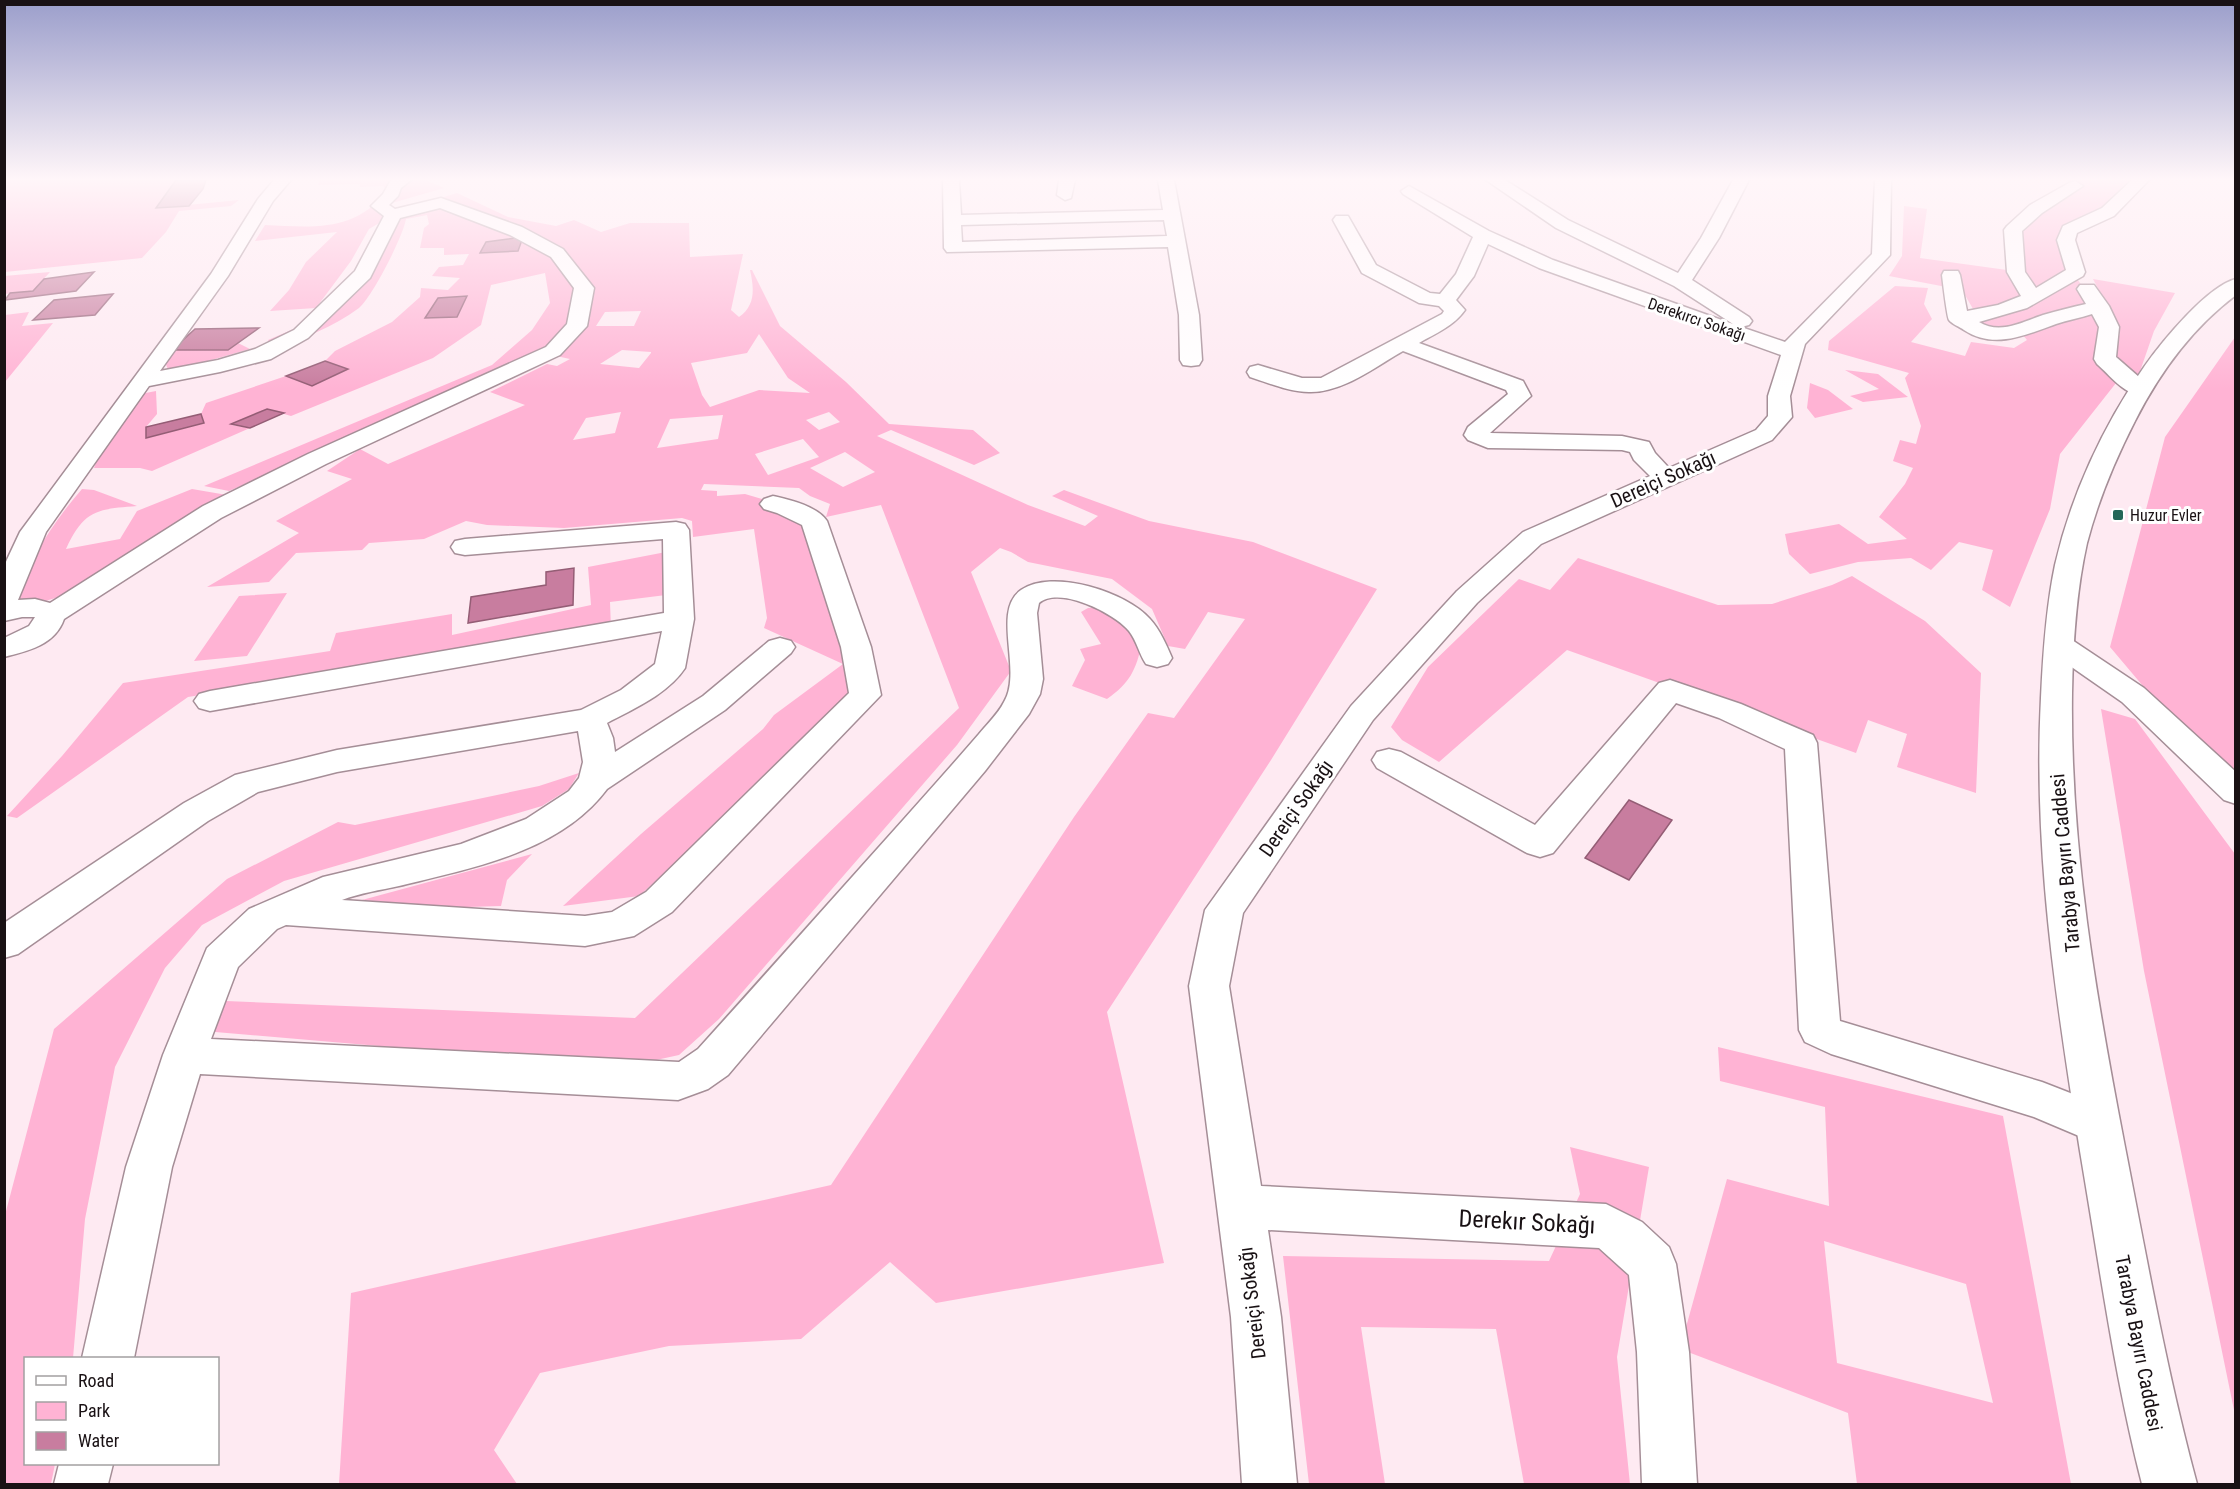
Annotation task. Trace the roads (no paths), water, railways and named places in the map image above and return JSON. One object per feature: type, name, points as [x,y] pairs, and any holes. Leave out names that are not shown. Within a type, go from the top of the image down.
[{"type":"street","points":[[4,599],[33,532],[219,276],[235,249]]},
{"type":"street","points":[[142,381],[220,366],[263,354],[301,334],[363,274],[375,249]]},
{"type":"street","points":[[50,615],[212,512],[317,459],[553,351],[577,326],[584,288],[557,254],[549,249]]},
{"type":"street","points":[[1177,249],[1189,315],[1191,360]]},
{"type":"street","points":[[1258,372],[1299,385],[1318,387],[1403,344],[1449,318],[1455,310],[1445,300],[1426,299],[1369,269],[1358,249]]},
{"type":"street","points":[[1445,300],[1465,276],[1477,249]]},
{"type":"street","name":"Derekırcı Sokağı","points":[[1514,249],[1546,264],[1792,352]]},
{"type":"street","points":[[1614,249],[1681,282],[1792,352]]},
{"type":"street","points":[[1681,282],[1702,249]]},
{"type":"street","name":"Dereiçi Sokağı","points":[[1269,1485],[1256,1317],[1209,986],[1224,910],[1362,713],[1467,597],[1532,538],[1764,435],[1780,417],[1779,396],[1795,342],[1881,255],[1881,249]]},
{"type":"street","points":[[2014,249],[2016,272],[2032,298]]},
{"type":"street","points":[[2069,249],[2076,272],[2099,306],[2109,327],[2105,359],[2139,389]]},
{"type":"street","points":[[1958,318],[1989,315],[2048,292],[2076,272]]},
{"type":"street","points":[[1951,275],[1956,294],[1958,318]]},
{"type":"street","name":"Tarabya Bayırı Caddesi","points":[[2169,1485],[2152,1419],[2098,1124],[2067,916],[2057,801],[2056,719],[2066,586],[2086,503],[2105,454],[2139,389],[2180,336],[2235,285]]},
{"type":"street","points":[[1958,318],[1982,333],[2003,334],[2029,329],[2049,320],[2099,306]]},
{"type":"street","points":[[1403,344],[1515,386],[1520,396],[1476,432],[1476,435],[1488,441],[1622,442],[1641,447],[1643,455],[1665,478]]},
{"type":"street","points":[[283,911],[585,931],[620,926],[659,902],[865,695],[856,647],[814,521],[786,507],[772,504]]},
{"type":"street","points":[[4,943],[196,812],[247,783],[337,761],[589,719],[632,697],[670,668],[679,619],[676,530],[465,547]]},
{"type":"street","points":[[184,1055],[678,1081],[690,1078],[702,1072],[713,1062],[973,763],[1018,707],[1027,679],[1022,613],[1026,600],[1033,594],[1054,589],[1099,597],[1128,614],[1140,625],[1157,658]]},
{"type":"street","points":[[4,612],[32,608],[46,610],[50,615],[50,621],[43,630],[8,650]]},
{"type":"street","points":[[210,701],[679,619]]},
{"type":"street","points":[[2061,646],[2133,695],[2235,792]]},
{"type":"street","points":[[108,1357],[149,1167],[184,1055],[221,959],[263,920],[336,887],[468,856],[539,828],[581,799],[595,781],[714,703],[780,647]]},
{"type":"street","points":[[1389,760],[1540,844],[1670,690],[1730,711],[1801,743],[1820,1030],[1831,1037],[2042,1101],[2098,1124]]},
{"type":"street","points":[[589,719],[597,738],[600,762],[595,781]]},
{"type":"street","name":"Derekır Sokağı","points":[[1240,1207],[1606,1226],[1625,1238],[1652,1264],[1663,1352],[1669,1485]]},
{"type":"street","points":[[81,1485],[86,1465]]},
{"type":"water","points":[[482,249],[519,249],[518,251],[480,253]]},
{"type":"water","points":[[94,272],[76,291],[5,300],[10,293],[33,291],[44,279]]},
{"type":"water","points":[[113,294],[95,315],[33,320],[54,300]]},
{"type":"water","points":[[467,296],[457,317],[425,318],[438,298]]},
{"type":"water","points":[[259,328],[228,350],[172,350],[195,329]]},
{"type":"water","points":[[325,361],[348,369],[312,386],[286,376]]},
{"type":"water","points":[[267,409],[284,413],[250,428],[231,424]]},
{"type":"water","points":[[201,414],[204,423],[146,438],[146,427]]},
{"type":"water","points":[[574,568],[573,605],[468,623],[471,597],[546,585],[546,572]]},
{"type":"water","points":[[1629,800],[1672,820],[1629,880],[1585,858]]},
{"type":"place","name":"Huzur Evler","points":[[2118,515]]}]
